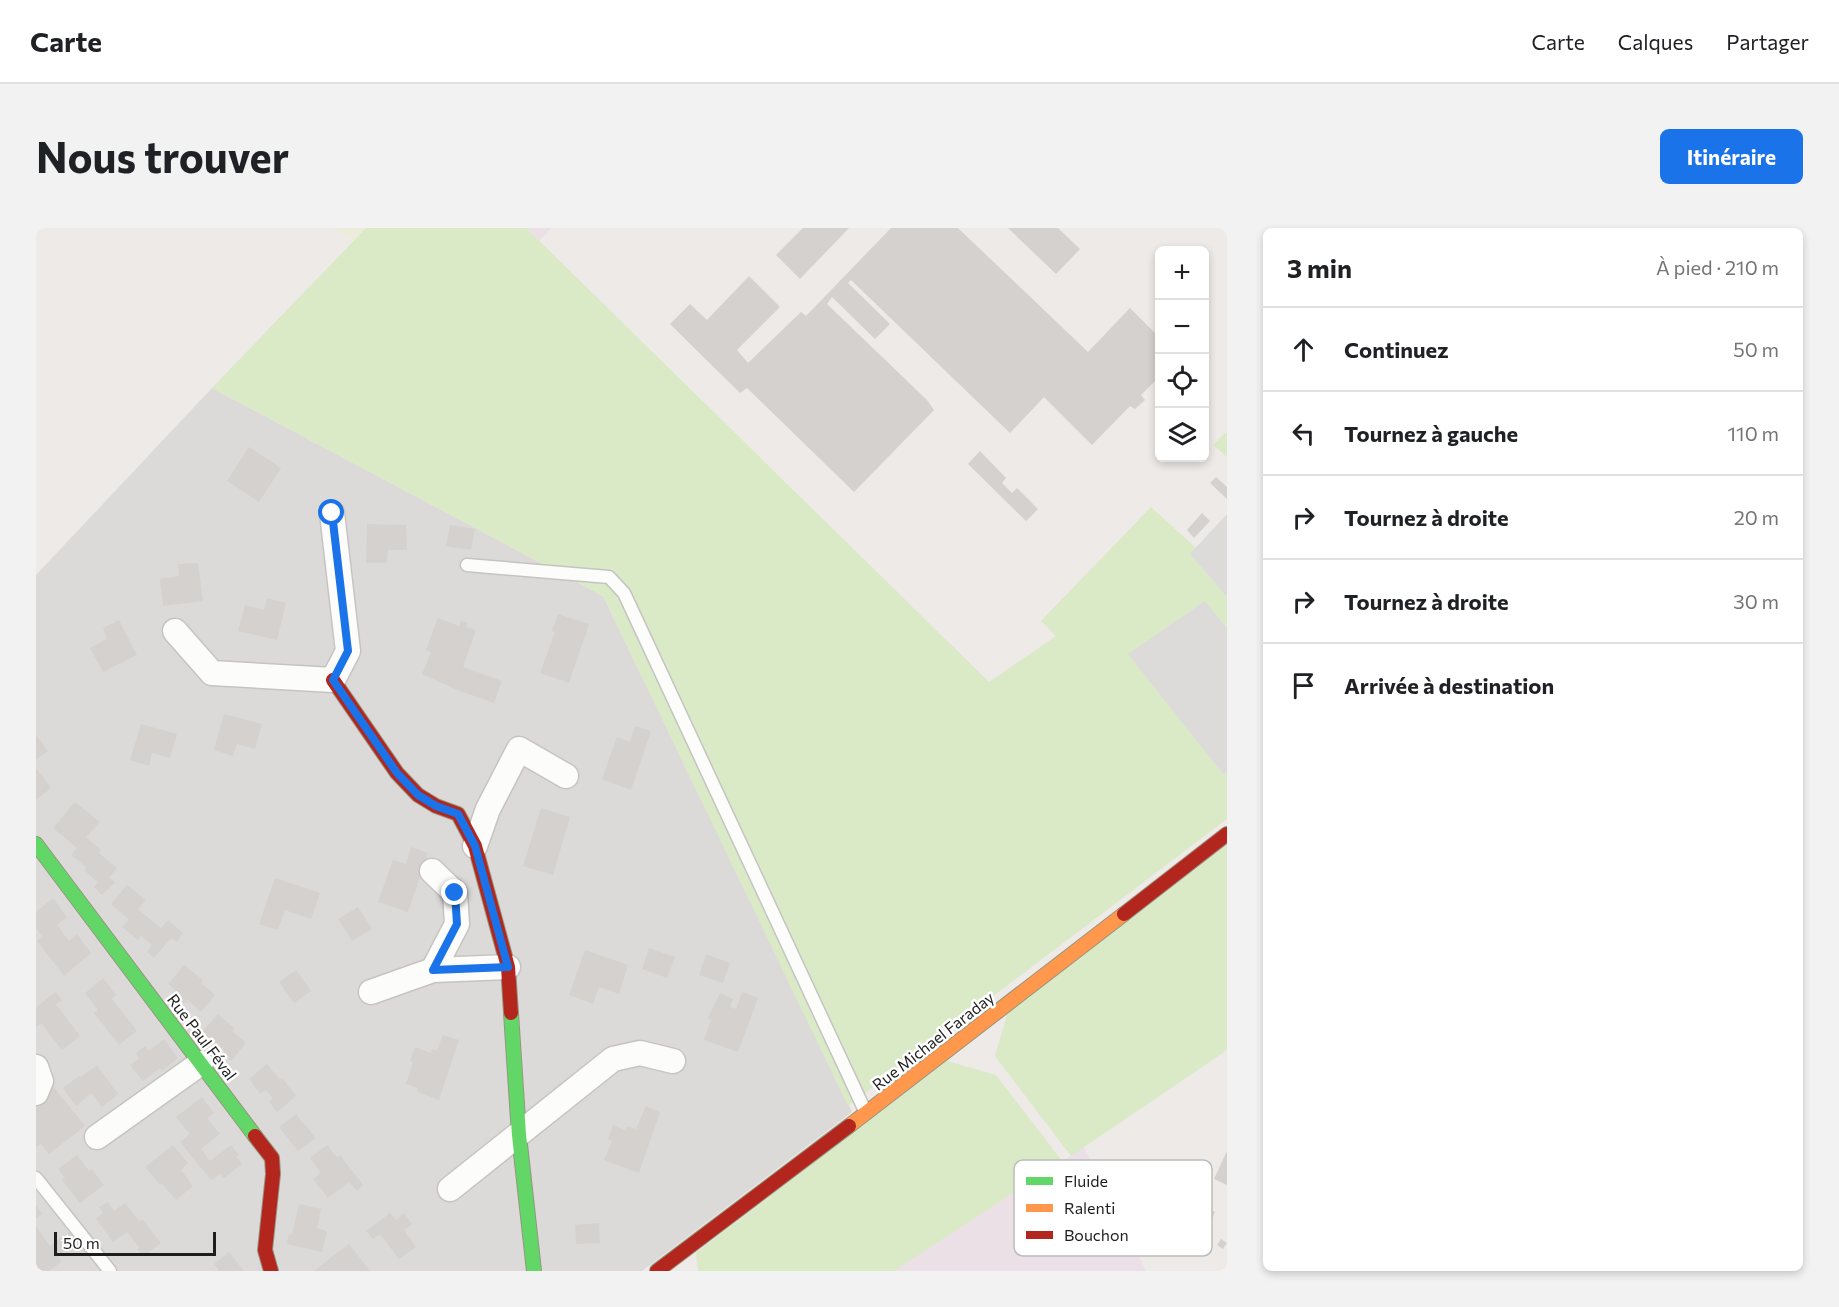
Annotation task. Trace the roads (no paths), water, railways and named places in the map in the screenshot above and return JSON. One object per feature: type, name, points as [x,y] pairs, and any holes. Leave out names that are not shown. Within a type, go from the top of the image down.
[{"type":"street","points":[[332,513],[348,651],[333,680]]},
{"type":"street","points":[[176,631],[212,673],[333,680]]},
{"type":"street","points":[[333,680],[397,773],[418,795],[436,806],[458,814],[475,846],[508,967],[519,1135],[534,1271]]},
{"type":"street","points":[[475,846],[488,809],[519,749],[566,776]]},
{"type":"street","name":"Rue Michael Faraday","points":[[657,1271],[866,1114],[1227,834]]},
{"type":"street","name":"Rue Paul Féval","points":[[36,844],[273,1161],[265,1250],[271,1271]]},
{"type":"street","points":[[432,871],[455,893],[457,924],[433,970]]},
{"type":"street","points":[[371,992],[433,970],[508,967]]},
{"type":"street","points":[[450,1189],[613,1059],[640,1053],[673,1061]]},
{"type":"street","points":[[97,1137],[201,1064]]},
{"type":"street","points":[[36,1067],[41,1081],[36,1093]]},
{"type":"lane","points":[[468,566],[609,577],[624,593],[866,1114]]},
{"type":"lane","points":[[36,1178],[110,1271]]},
{"type":"lane","points":[[678,1255],[687,1267]]}]
